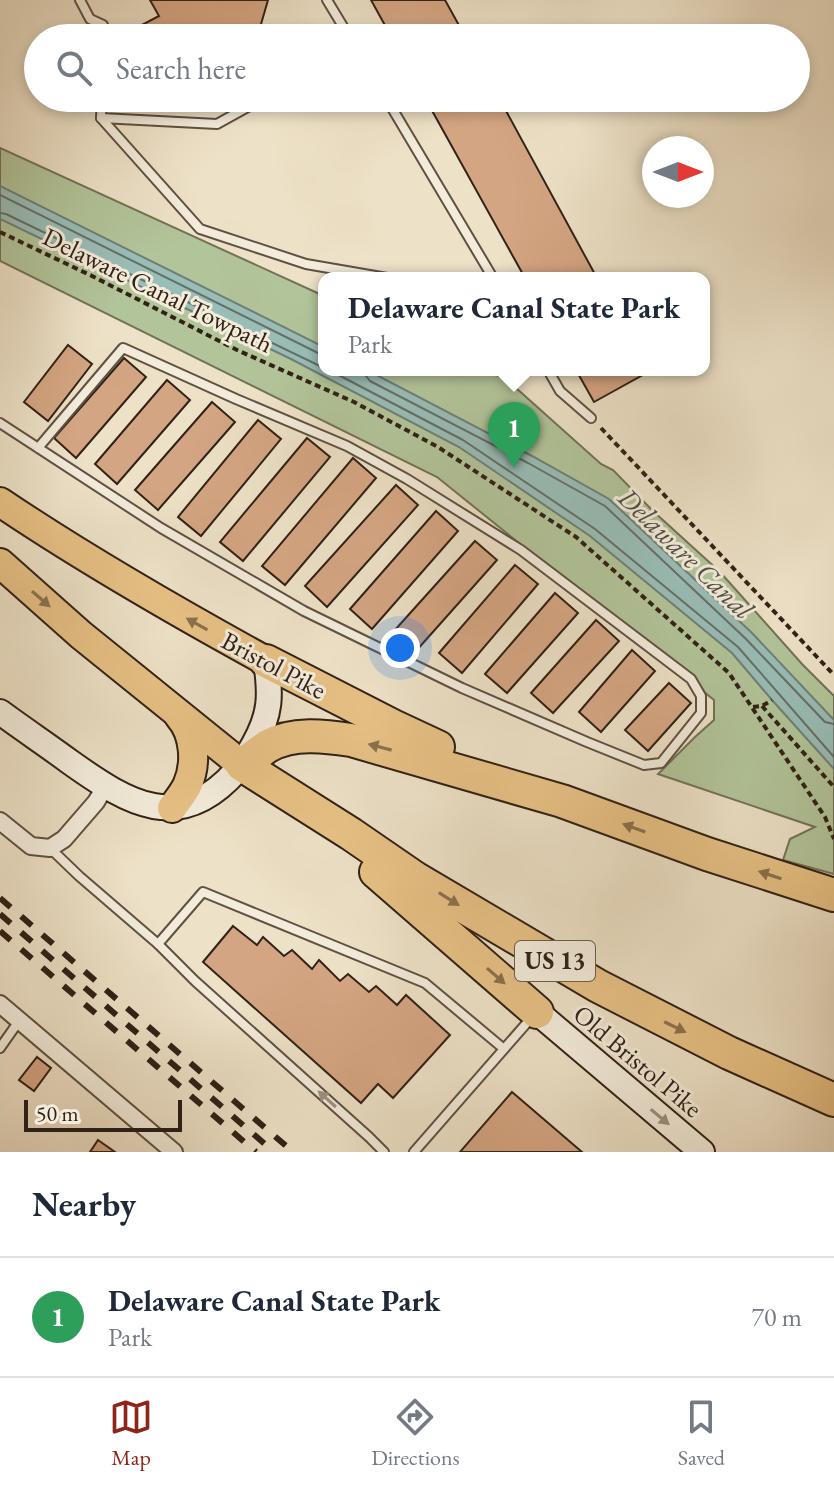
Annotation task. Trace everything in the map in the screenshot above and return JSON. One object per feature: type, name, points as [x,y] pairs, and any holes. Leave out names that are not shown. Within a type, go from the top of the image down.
[{"type":"highway","name":"Bristol Pike","points":[[0,502],[102,567],[266,661],[393,726],[562,801]]},
{"type":"highway","name":"US 13","points":[[0,563],[81,635],[242,765],[415,878],[598,986],[729,1053],[834,1100]]},
{"type":"highway","points":[[172,808],[186,789],[193,759],[187,725],[174,709]]},
{"type":"highway","points":[[242,765],[270,745],[300,737],[334,738],[385,749],[562,801],[707,854],[834,895]]},
{"type":"highway","points":[[290,796],[537,1012]]},
{"type":"main road","points":[[0,712],[105,787],[139,803],[156,807],[188,805],[218,790],[242,765],[262,730],[270,700],[266,661]]},
{"type":"main road","name":"Old Bristol Pike","points":[[537,1012],[702,1152]]},
{"type":"street","points":[[0,821],[31,846],[50,848],[64,839],[105,787]]},
{"type":"street","points":[[0,1004],[174,1152]]},
{"type":"lane","points":[[80,0],[90,19],[101,24]]},
{"type":"lane","points":[[327,0],[342,24]]},
{"type":"lane","points":[[101,112],[101,118],[200,229],[306,264],[352,272]]},
{"type":"lane","points":[[101,118],[217,124],[239,112]]},
{"type":"lane","points":[[394,112],[489,272]]},
{"type":"lane","points":[[0,423],[38,448],[161,528],[304,611],[462,688],[587,742],[644,765],[661,763],[701,713],[701,696],[691,679],[509,542],[347,446],[123,348],[38,448]]},
{"type":"lane","points":[[551,376],[560,391],[591,418]]},
{"type":"lane","points":[[50,848],[384,1152]]},
{"type":"lane","points":[[158,944],[203,892],[425,983],[504,1049]]},
{"type":"lane","points":[[414,1152],[537,1012]]},
{"type":"lane","points":[[0,1048],[19,1021]]},
{"type":"path","name":"Delaware Canal Towpath","points":[[0,232],[237,350],[354,402],[438,447],[576,537],[719,662],[739,685],[825,817],[834,839]]},
{"type":"path","points":[[591,418],[834,675]]},
{"type":"path","points":[[753,707],[772,700]]},
{"type":"path","points":[[762,706],[834,787]]},
{"type":"green space","points":[[0,148],[318,293],[318,376],[499,376],[507,380],[601,464],[613,470],[720,572],[834,696],[834,874],[783,860],[790,839],[815,827],[658,774],[714,720],[714,700],[437,477],[0,261]]},
{"type":"water","points":[[0,186],[318,344],[318,373],[291,359],[0,219]]},
{"type":"water","points":[[323,376],[379,376],[609,499],[752,633],[834,720],[834,769],[732,653],[590,536],[459,447]]},
{"type":"building","points":[[150,0],[268,0],[261,24],[144,24],[159,16]]},
{"type":"building","points":[[371,0],[445,0],[458,24],[384,24]]},
{"type":"building","points":[[433,112],[507,112],[594,272],[522,272]]},
{"type":"building","points":[[68,345],[92,364],[48,421],[24,402]]},
{"type":"building","points":[[124,358],[146,377],[76,458],[54,438]]},
{"type":"building","points":[[579,376],[641,376],[594,402]]},
{"type":"building","points":[[167,380],[190,400],[117,484],[95,464]]},
{"type":"building","points":[[212,402],[235,422],[158,510],[135,490]]},
{"type":"building","points":[[258,420],[281,439],[201,536],[178,517]]},
{"type":"building","points":[[307,438],[330,457],[243,561],[220,542]]},
{"type":"building","points":[[353,458],[376,478],[285,585],[262,566]]},
{"type":"building","points":[[396,485],[418,505],[327,607],[305,586]]},
{"type":"building","points":[[436,511],[458,531],[372,629],[350,609]]},
{"type":"building","points":[[475,541],[497,560],[416,651],[394,631]]},
{"type":"building","points":[[515,565],[538,584],[462,673],[439,653]]},
{"type":"building","points":[[555,593],[578,613],[507,693],[485,674]]},
{"type":"building","points":[[596,620],[619,641],[553,713],[531,693]]},
{"type":"building","points":[[632,650],[655,671],[601,732],[579,712]]},
{"type":"building","points":[[669,683],[691,703],[648,751],[625,730]]},
{"type":"building","points":[[233,926],[257,945],[263,937],[284,956],[292,950],[312,969],[319,960],[340,981],[348,974],[369,992],[376,986],[397,1005],[406,995],[450,1035],[393,1098],[378,1084],[361,1103],[203,962]]},
{"type":"building","points":[[37,1057],[51,1068],[34,1091],[19,1080]]},
{"type":"building","points":[[512,1092],[582,1152],[460,1152]]},
{"type":"building","points":[[98,1140],[115,1152],[90,1152]]},
{"type":"railway","points":[[0,898],[293,1152]]},
{"type":"railway","points":[[0,914],[274,1152]]},
{"type":"railway","points":[[0,931],[256,1152]]},
{"type":"place","name":"Delaware Canal State Park","points":[[514,468]]},
{"type":"water label","name":"Delaware Canal","points":[[686,553]]}]
